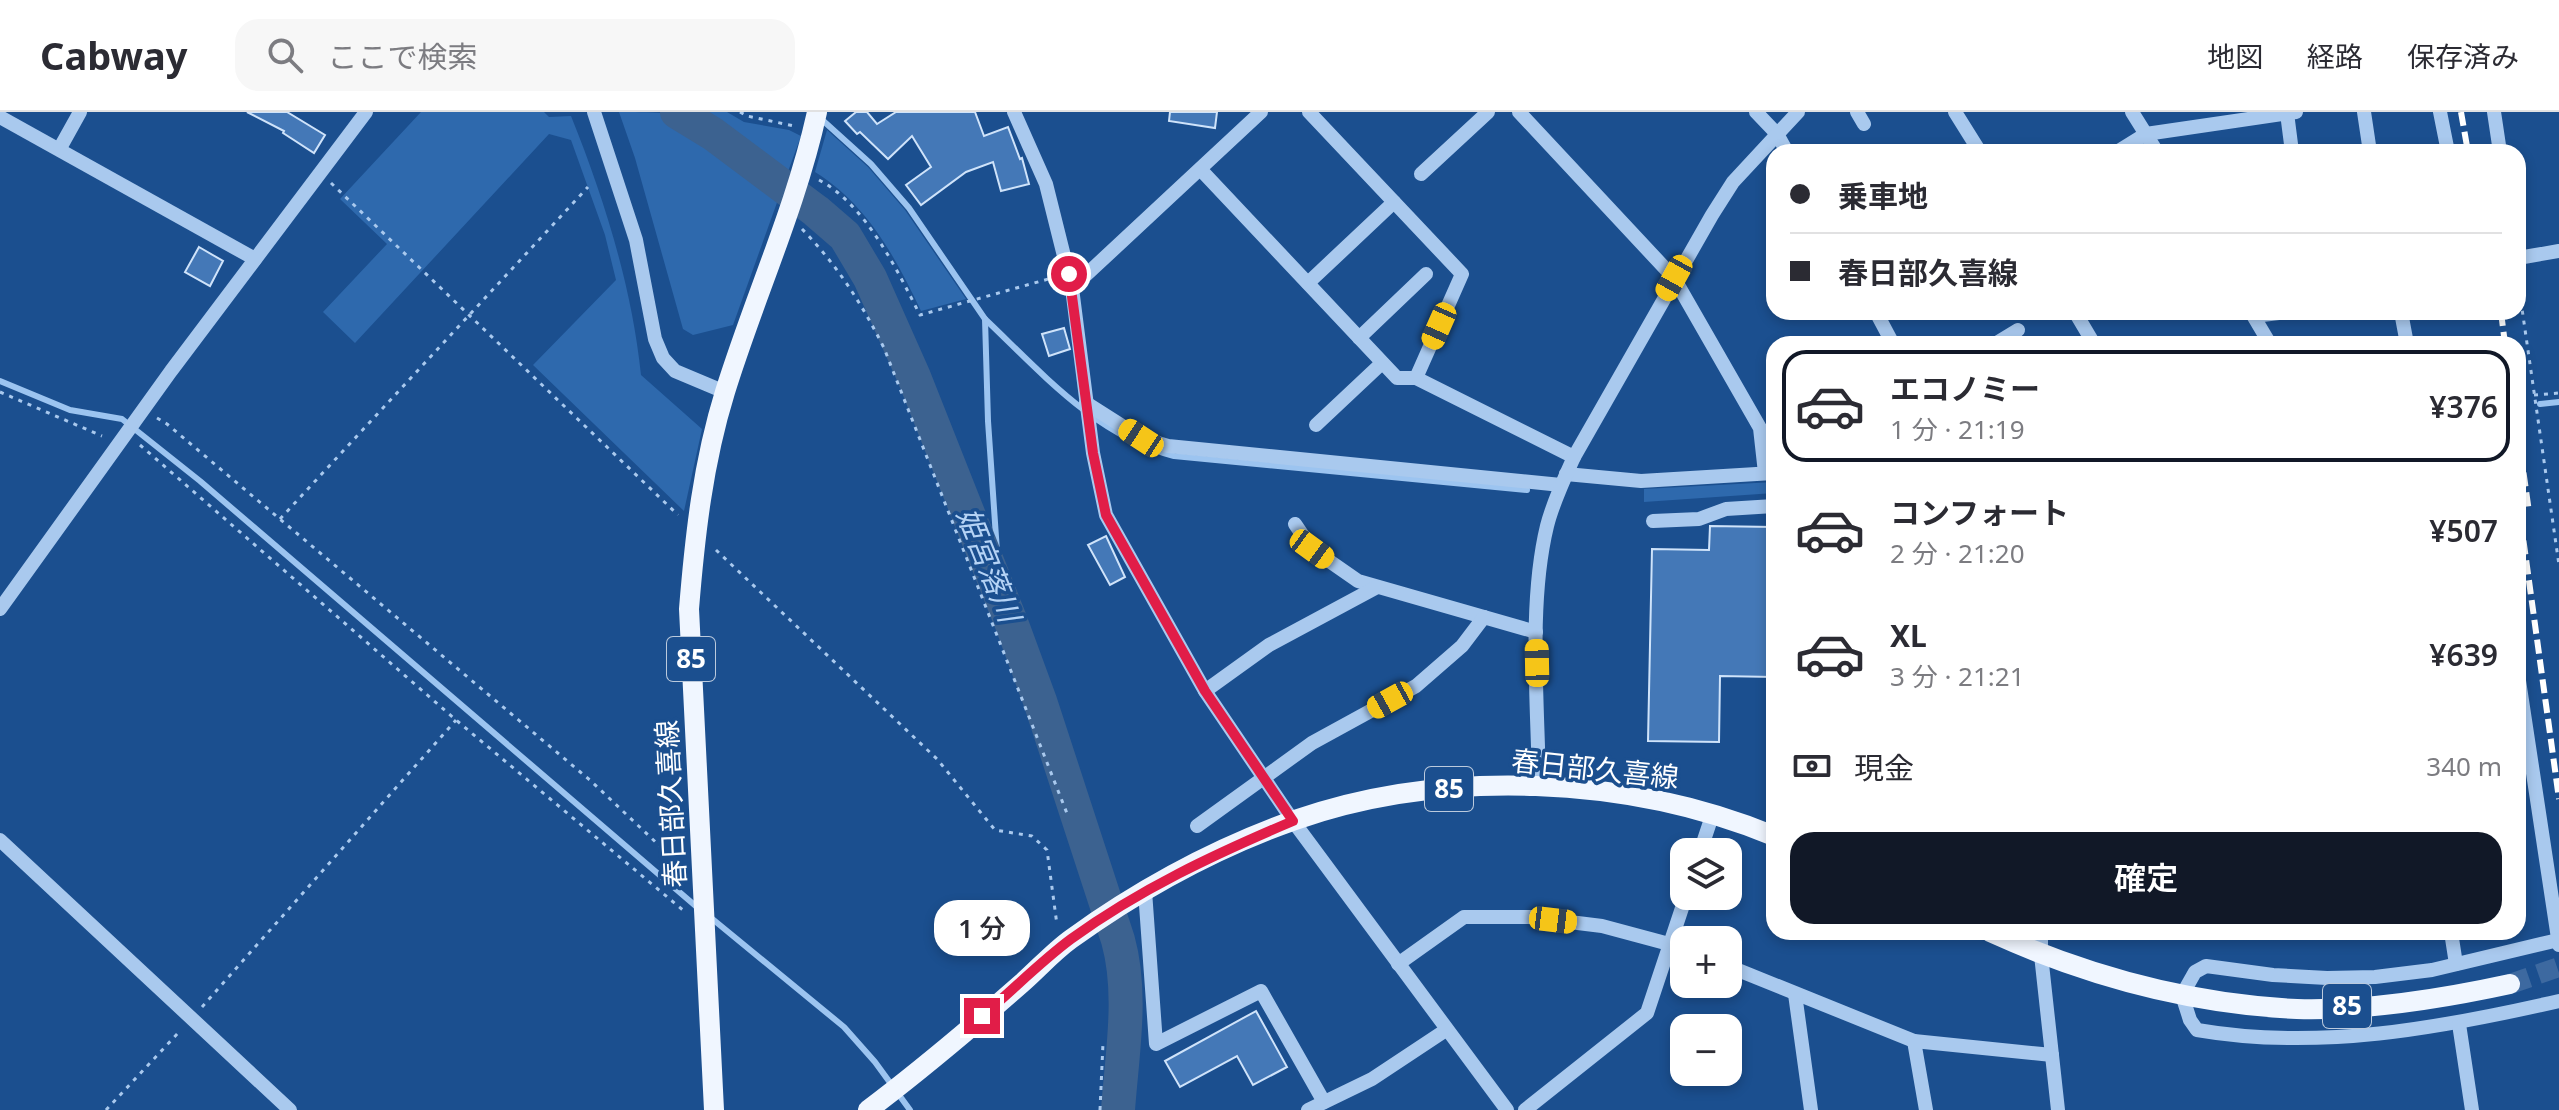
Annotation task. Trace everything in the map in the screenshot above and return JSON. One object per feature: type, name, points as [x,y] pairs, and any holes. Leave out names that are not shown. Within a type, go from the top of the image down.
[{"type":"main road","name":"85","points":[[785,221],[817,112]]},
{"type":"main road","name":"春日部久喜線","points":[[714,1110],[689,609],[706,462],[725,392],[785,221]]},
{"type":"main road","name":"春日部久喜線","points":[[1141,893],[1209,857],[1293,821],[1343,806],[1412,794],[1539,786],[1629,795],[1713,813],[1766,833]]},
{"type":"main road","name":"85","points":[[868,1110],[1070,940],[1141,893]]},
{"type":"main road","name":"85","points":[[2008,940],[2081,969],[2182,995],[2299,1009],[2452,997],[2510,984]]},
{"type":"street","points":[[60,148],[80,112]]},
{"type":"street","points":[[0,609],[366,112]]},
{"type":"street","points":[[594,112],[636,240],[655,339],[663,358],[675,371],[725,392]]},
{"type":"street","points":[[1014,112],[1046,184],[1070,281],[1093,453],[1106,515],[1205,691],[1293,821],[1507,1110]]},
{"type":"street","points":[[1070,281],[1201,170],[1261,112]]},
{"type":"street","points":[[1309,112],[1462,274],[1416,378]]},
{"type":"street","points":[[1421,174],[1488,112]]},
{"type":"street","points":[[1519,112],[1674,278],[1760,428],[1766,455]]},
{"type":"street","points":[[1756,112],[1783,144]]},
{"type":"street","points":[[1768,144],[1798,112]]},
{"type":"street","points":[[1955,112],[1975,144]]},
{"type":"street","points":[[2132,112],[2152,144]]},
{"type":"street","points":[[2364,112],[2369,144]]},
{"type":"street","points":[[2440,112],[2446,144]]},
{"type":"street","points":[[2494,112],[2499,144]]},
{"type":"street","points":[[2130,144],[2146,134],[2291,113],[2292,144]]},
{"type":"street","points":[[0,117],[255,259]]},
{"type":"street","points":[[1539,786],[1536,632],[1542,553],[1547,526],[1563,480],[1674,278],[1733,182],[1766,146]]},
{"type":"street","points":[[1201,170],[1397,378],[1416,378],[1574,457]]},
{"type":"street","points":[[1308,283],[1394,202]]},
{"type":"street","points":[[2526,257],[2559,251]]},
{"type":"street","points":[[1359,338],[1426,274]]},
{"type":"street","points":[[2008,336],[2018,330]]},
{"type":"street","points":[[1316,425],[1382,363]]},
{"type":"street","points":[[1086,403],[1141,438],[1168,446],[1563,480],[1641,481],[1766,473]]},
{"type":"street","points":[[1653,521],[1699,519],[1726,509],[1766,506]]},
{"type":"street","points":[[1295,524],[1312,549],[1358,581],[1536,632]]},
{"type":"street","points":[[1205,691],[1269,645],[1377,587]]},
{"type":"street","points":[[1197,826],[1312,743],[1416,686],[1462,646],[1484,617]]},
{"type":"street","points":[[2526,726],[2559,942],[2375,977],[2273,975],[2206,966],[2195,972],[2182,995],[2190,1020],[2197,1030],[2236,1037],[2287,1038],[2391,1033],[2459,1024],[2559,1001]]},
{"type":"street","points":[[1705,838],[1713,813]]},
{"type":"street","points":[[0,840],[290,1110]]},
{"type":"street","points":[[1141,893],[1156,1044],[1261,991],[1324,1102]]},
{"type":"street","points":[[1398,964],[1464,917],[1529,917],[1602,926],[1670,943]]},
{"type":"street","points":[[2041,940],[2058,1110]]},
{"type":"street","points":[[2452,940],[2456,964]]},
{"type":"street","points":[[1525,1110],[1647,1013],[1670,961]]},
{"type":"street","points":[[1742,972],[1914,1041],[2052,1055]]},
{"type":"street","points":[[1795,994],[1811,1110]]},
{"type":"street","points":[[2459,1024],[2472,1110]]},
{"type":"street","points":[[1308,1110],[1372,1079],[1446,1030]]},
{"type":"street","points":[[1914,1041],[1926,1110]]},
{"type":"path","points":[[740,112],[790,124],[812,135]]},
{"type":"path","points":[[802,170],[828,184],[860,215],[894,264],[920,315],[1070,281]]},
{"type":"path","points":[[280,519],[588,187]]},
{"type":"path","points":[[785,221],[802,229],[840,273],[884,348],[1068,816]]},
{"type":"path","points":[[2526,338],[2559,565]]},
{"type":"path","points":[[0,392],[124,439],[705,930]]},
{"type":"path","points":[[2534,395],[2559,393]]},
{"type":"path","points":[[144,411],[167,424],[591,781],[703,887]]},
{"type":"path","points":[[106,1110],[192,1018],[456,720]]},
{"type":"path","points":[[1100,1110],[1103,1043]]},
{"type":"shaded area","points":[[421,112],[544,112],[549,117],[571,116],[595,179],[624,276],[641,375],[702,429],[684,511],[533,365],[616,280],[605,235],[571,140],[549,134],[355,343],[323,312],[387,244],[340,199]]},
{"type":"shaded area","points":[[619,112],[662,113],[677,120],[723,151],[779,197],[733,325],[693,335],[683,329]]},
{"type":"shaded area","points":[[694,112],[727,112],[744,122],[789,130],[801,136],[786,177],[747,145]]},
{"type":"shaded area","points":[[827,130],[868,167],[905,210],[966,299],[921,311],[890,252],[865,216],[815,172]]},
{"type":"shaded area","points":[[1766,482],[1766,494],[1644,502],[1644,489]]},
{"type":"building","points":[[247,112],[287,112],[325,135],[314,153],[284,131]]},
{"type":"building","points":[[856,112],[867,112],[877,124],[896,112],[975,112],[984,136],[1008,127],[1022,158],[1029,184],[1001,191],[993,162],[966,172],[921,205],[906,185],[931,167],[912,136],[888,159],[845,121]]},
{"type":"building","points":[[1170,112],[1217,112],[1215,128],[1169,121]]},
{"type":"building","points":[[199,247],[223,261],[210,286],[185,272]]},
{"type":"building","points":[[1064,328],[1070,349],[1049,356],[1042,334]]},
{"type":"building","points":[[1710,526],[1766,527],[1766,677],[1720,676],[1719,742],[1648,741],[1652,549],[1709,550]]},
{"type":"building","points":[[1106,536],[1125,577],[1110,585],[1088,545]]},
{"type":"building","points":[[1256,1011],[1287,1067],[1253,1085],[1237,1056],[1180,1087],[1165,1061]]},
{"type":"waterway","name":"姫宮落川","points":[[677,112],[713,134],[845,236],[870,278],[914,377],[1040,701],[1118,940],[1126,1003],[1118,1110]]},
{"type":"waterway","points":[[819,117],[871,164],[909,208],[985,319],[988,421],[1000,595]]},
{"type":"waterway","points":[[985,319],[1071,400],[1095,418],[1146,447],[1174,456],[1527,490]]},
{"type":"waterway","points":[[0,381],[70,410],[122,419],[200,481],[698,908]]},
{"type":"waterway","points":[[2540,404],[2559,402]]},
{"type":"waterway","points":[[710,917],[844,1027],[875,1062],[910,1110]]},
{"type":"tunnel","points":[[2510,984],[2559,967]]},
{"type":"railway","points":[[2461,112],[2467,144]]},
{"type":"railway","points":[[2502,320],[2504,336]]},
{"type":"railway","points":[[2526,490],[2529,512]]},
{"type":"railway","points":[[2526,559],[2559,799]]},
{"type":"route","points":[[982,1016],[1070,940],[1138,894],[1209,857],[1293,821],[1205,691],[1106,515],[1093,453],[1069,274]]}]
